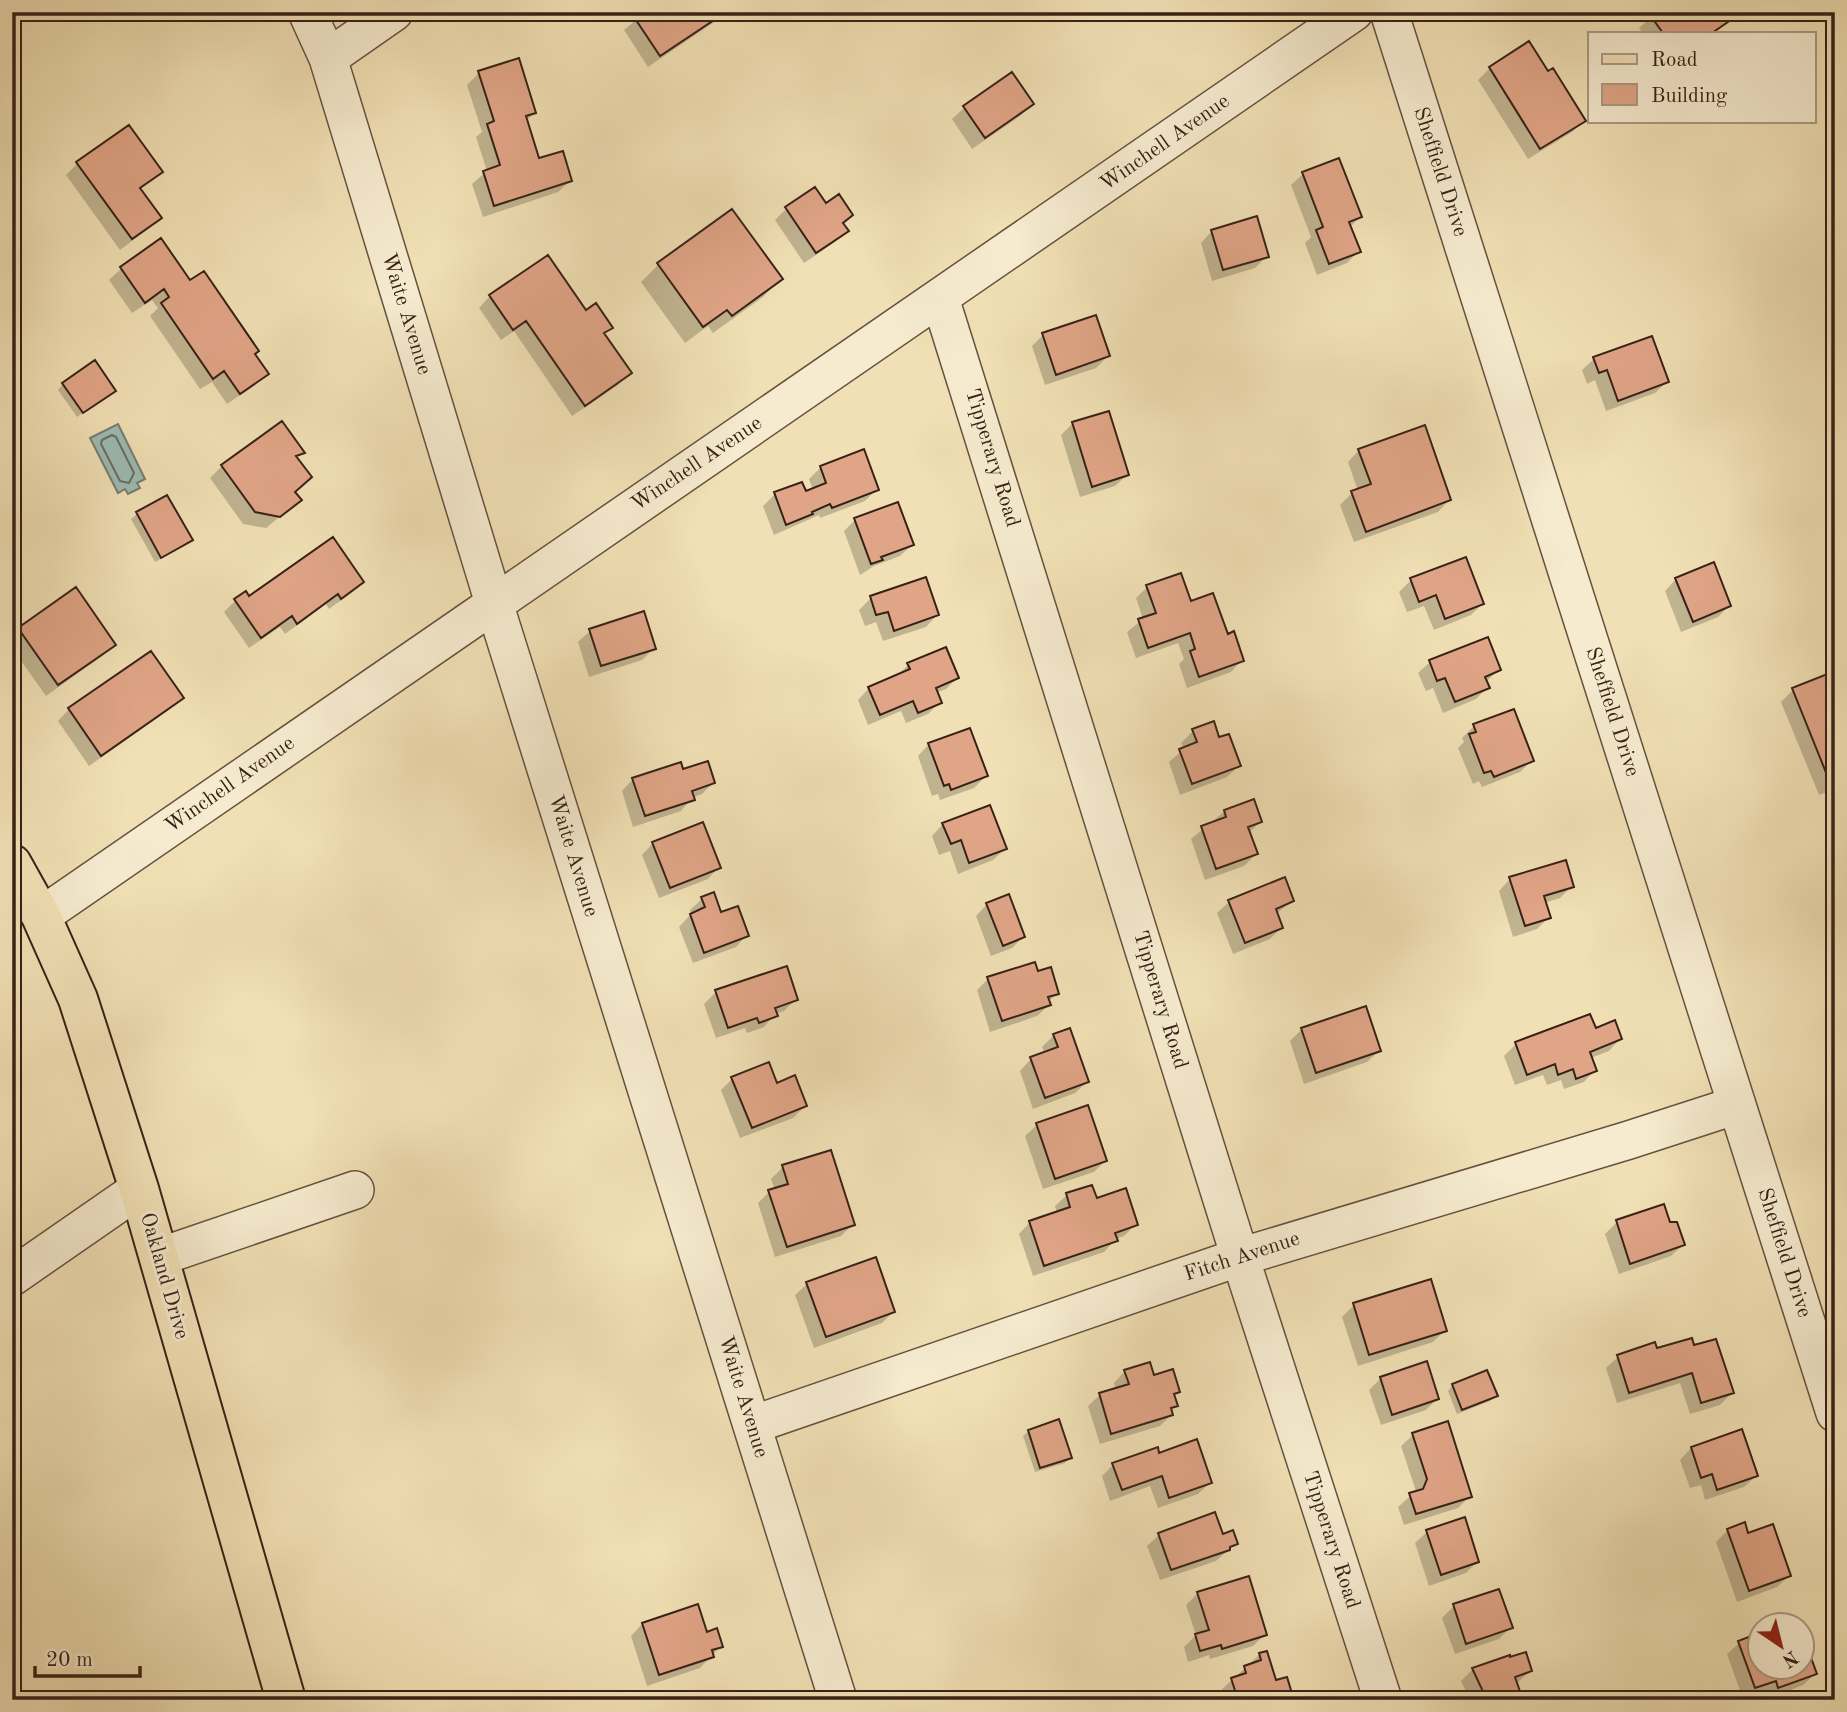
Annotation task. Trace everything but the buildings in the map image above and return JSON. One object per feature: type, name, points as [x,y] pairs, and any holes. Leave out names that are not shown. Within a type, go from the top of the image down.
[{"type":"main road","name":"Oakland Drive","points":[[12,864],[41,916],[78,999],[139,1189],[286,1700]]},
{"type":"street","name":"Waite Avenue","points":[[307,12],[328,58],[494,603],[838,1700]]},
{"type":"street","points":[[328,58],[394,12]]},
{"type":"street","name":"Winchell Avenue","points":[[41,916],[1354,12]]},
{"type":"street","name":"Sheffield Drive","points":[[1389,12],[1835,1412]]},
{"type":"street","name":"Tipperary Road","points":[[940,298],[1240,1257],[1383,1700]]},
{"type":"street","name":"Fitch Avenue","points":[[752,1425],[1240,1257],[1737,1105]]},
{"type":"street","points":[[12,1277],[139,1189]]},
{"type":"street","points":[[159,1257],[355,1189]]},
{"type":"water","points":[[118,424],[145,479],[137,483],[140,488],[128,494],[125,489],[118,493],[90,438]]}]
